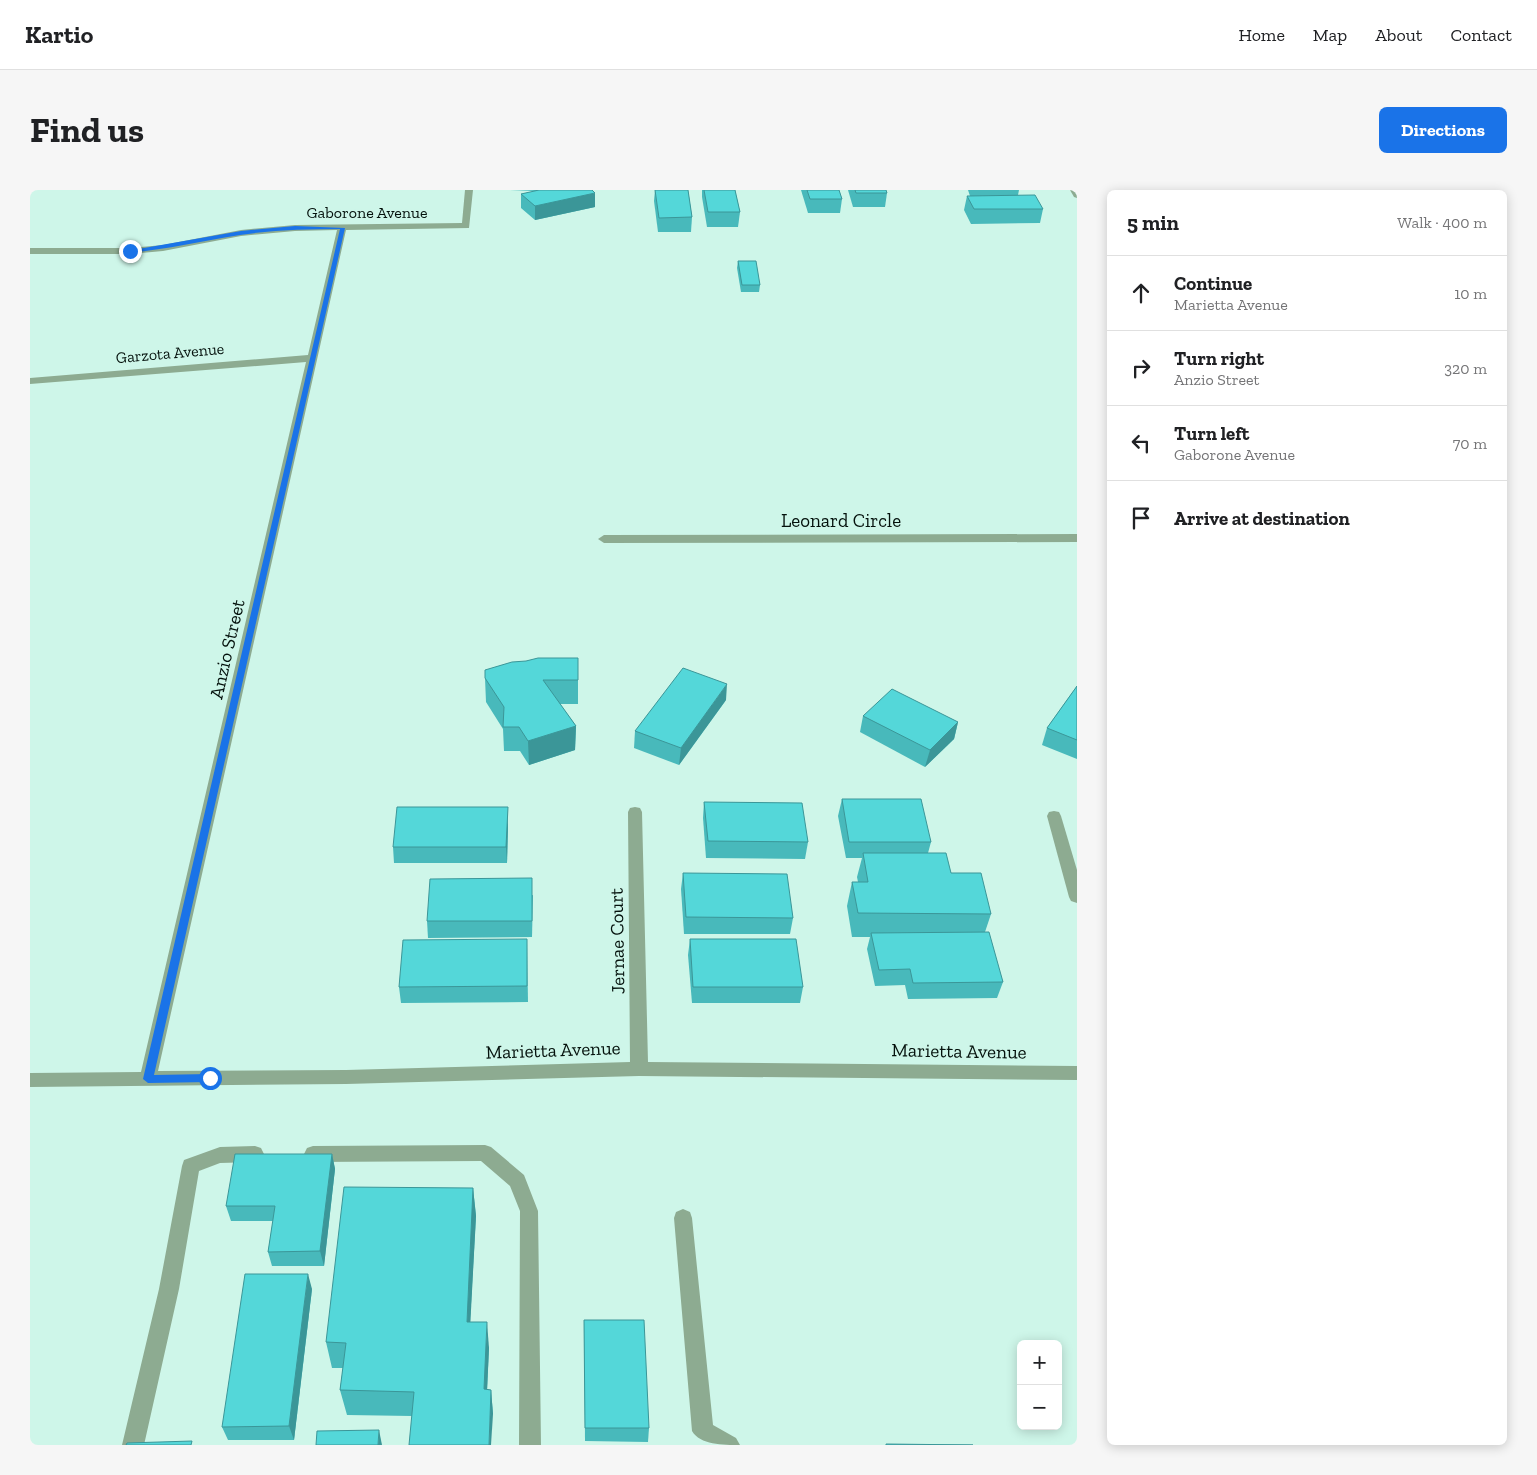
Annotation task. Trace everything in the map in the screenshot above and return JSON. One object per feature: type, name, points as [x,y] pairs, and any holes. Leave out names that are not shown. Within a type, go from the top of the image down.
[{"type":"street","name":"Gaborone Avenue","points":[[30,251],[130,251],[170,247],[241,233],[295,228],[466,226],[469,190]]},
{"type":"street","points":[[1074,190],[1077,195]]},
{"type":"street","name":"Anzio Street","points":[[148,1079],[342,228]]},
{"type":"street","name":"Garzota Avenue","points":[[30,381],[313,358]]},
{"type":"street","name":"Leonard Circle","points":[[604,539],[1077,538]]},
{"type":"street","name":"Jernae Court","points":[[635,812],[639,1069]]},
{"type":"street","points":[[1054,816],[1077,897]]},
{"type":"street","name":"Marietta Avenue","points":[[30,1080],[346,1077],[639,1069],[1077,1073]]},
{"type":"street","points":[[299,1154],[485,1153],[517,1181],[529,1210],[530,1445]]},
{"type":"street","points":[[133,1445],[169,1290],[191,1166],[220,1155],[269,1154]]},
{"type":"street","points":[[683,1218],[703,1431],[729,1445]]},
{"type":"building","points":[[539,190],[592,190],[595,193],[535,206],[521,194]]},
{"type":"building","points":[[655,190],[688,190],[692,217],[659,218]]},
{"type":"building","points":[[704,190],[735,190],[740,212],[708,212]]},
{"type":"building","points":[[807,190],[839,190],[842,199],[810,199]]},
{"type":"building","points":[[855,190],[886,190],[887,193],[856,193]]},
{"type":"building","points":[[1035,195],[1043,209],[974,209],[967,196]]},
{"type":"building","points":[[738,261],[756,261],[760,285],[742,285]]},
{"type":"building","points":[[538,658],[578,658],[578,680],[543,680],[576,726],[528,741],[519,727],[503,727],[504,707],[485,678],[485,670],[512,662]]},
{"type":"building","points":[[683,668],[727,684],[681,748],[635,731]]},
{"type":"building","points":[[1077,686],[1077,740],[1047,728]]},
{"type":"building","points":[[892,689],[958,722],[930,750],[863,716]]},
{"type":"building","points":[[842,799],[921,799],[931,842],[849,842]]},
{"type":"building","points":[[704,802],[802,803],[808,842],[708,841]]},
{"type":"building","points":[[397,807],[508,807],[506,847],[393,847]]},
{"type":"building","points":[[863,853],[946,853],[951,873],[981,873],[991,914],[858,913],[852,882],[868,882]]},
{"type":"building","points":[[683,873],[787,874],[793,918],[686,917]]},
{"type":"building","points":[[532,878],[532,921],[427,921],[430,879]]},
{"type":"building","points":[[989,932],[1003,982],[913,983],[910,969],[879,970],[871,933]]},
{"type":"building","points":[[527,939],[527,986],[399,987],[403,940]]},
{"type":"building","points":[[690,939],[796,939],[803,987],[693,987]]},
{"type":"building","points":[[235,1154],[332,1154],[320,1251],[268,1252],[275,1206],[226,1206]]},
{"type":"building","points":[[344,1187],[473,1188],[467,1322],[487,1322],[484,1389],[491,1390],[489,1445],[409,1445],[414,1392],[340,1390],[346,1343],[326,1342]]},
{"type":"building","points":[[245,1274],[308,1274],[289,1426],[222,1427]]},
{"type":"building","points":[[584,1320],[644,1320],[649,1428],[585,1428]]},
{"type":"building","points":[[379,1430],[378,1445],[316,1445],[317,1431]]},
{"type":"building","points":[[192,1441],[191,1445],[126,1445],[127,1443]]},
{"type":"building","points":[[886,1444],[973,1445],[886,1445]]},
{"type":"route","points":[[130,251],[163,248],[241,233],[295,228],[342,228],[148,1079],[210,1078]]}]
